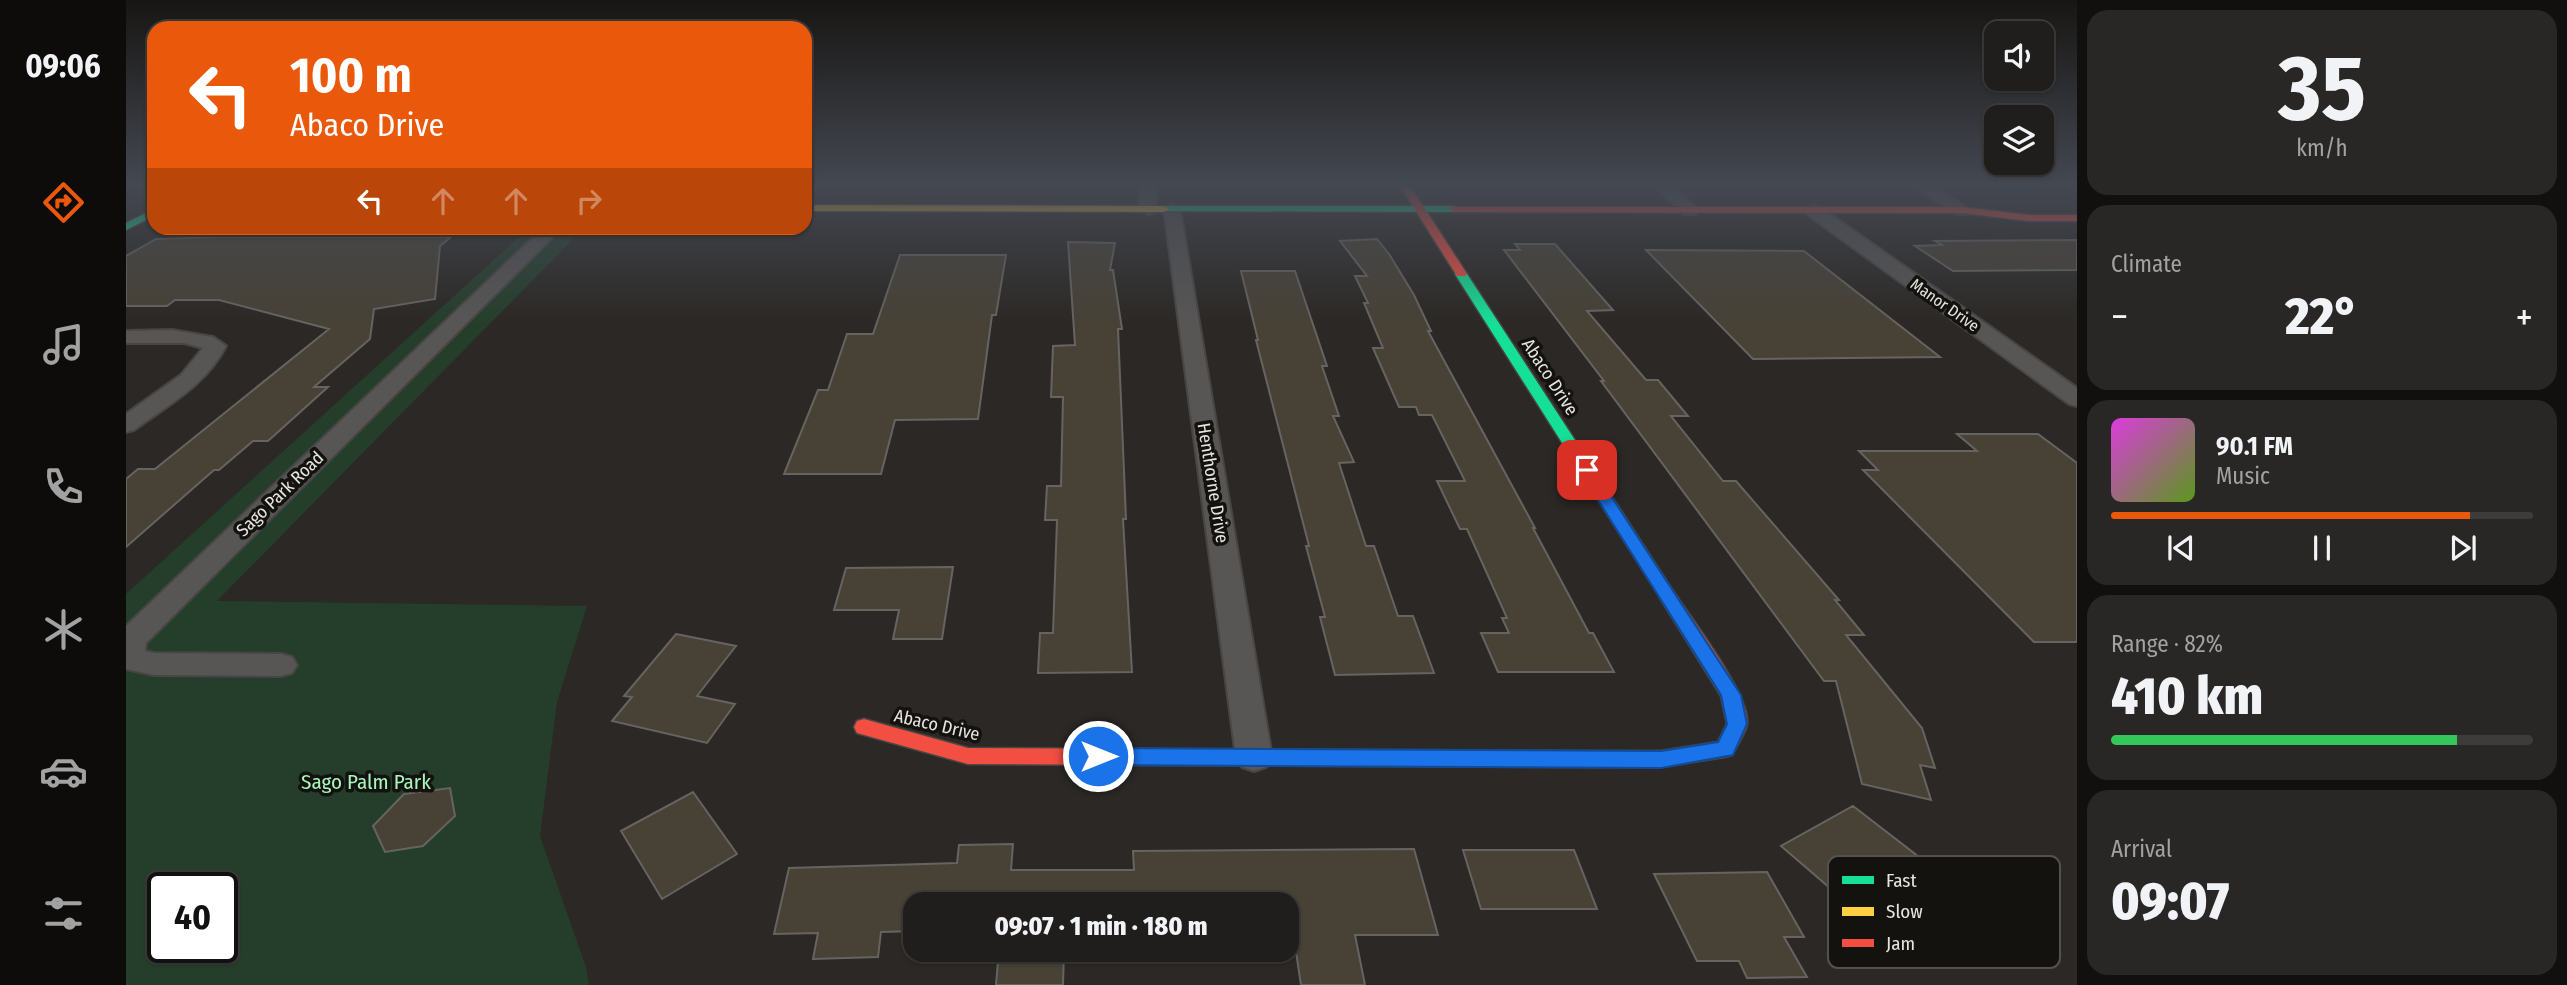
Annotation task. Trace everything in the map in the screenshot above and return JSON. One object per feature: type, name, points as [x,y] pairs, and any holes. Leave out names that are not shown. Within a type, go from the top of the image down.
[{"type":"street","name":"Henthorne Drive","points":[[1164,232],[1254,757]]},
{"type":"street","name":"Abaco Drive","points":[[864,727],[968,756],[1661,759],[1725,749],[1737,724],[1731,695],[1433,232]]},
{"type":"street","name":"Manor Drive","points":[[1843,232],[2077,399]]},
{"type":"street","name":"Sago Park Road","points":[[281,665],[154,664],[128,658],[131,639],[546,235]]},
{"type":"street","points":[[126,337],[186,337],[205,340],[215,346],[211,358],[193,375],[126,425]]},
{"type":"green space","name":"Sago Palm Park","points":[[521,235],[577,235],[217,601],[587,606],[557,702],[540,836],[586,967],[589,985],[126,985],[126,594]]},
{"type":"building","points":[[451,237],[440,246],[435,299],[374,309],[370,339],[314,387],[328,387],[268,441],[253,441],[219,470],[214,470],[126,547],[126,479],[138,469],[155,469],[329,329],[219,300],[175,300],[167,306],[126,306],[126,256],[156,239]]},
{"type":"building","points":[[1377,239],[1414,295],[1431,331],[1428,331],[1589,633],[1593,633],[1614,672],[1498,672],[1481,633],[1509,633],[1502,618],[1507,618],[1467,529],[1460,529],[1437,481],[1465,481],[1432,415],[1419,415],[1416,407],[1399,407],[1373,348],[1383,348],[1364,303],[1368,303],[1355,276],[1367,276],[1340,241]]},
{"type":"building","points":[[2077,240],[2077,270],[1953,271],[1915,246],[1942,245],[1935,241]]},
{"type":"building","points":[[1068,242],[1115,243],[1110,270],[1113,270],[1122,329],[1118,329],[1126,519],[1123,519],[1132,672],[1038,673],[1040,633],[1053,633],[1057,520],[1045,520],[1047,486],[1061,486],[1063,397],[1051,397],[1053,346],[1075,345]]},
{"type":"building","points":[[1515,244],[1555,244],[1613,310],[1587,311],[1646,380],[1658,380],[1688,416],[1671,416],[1723,481],[1736,481],[1839,600],[1835,600],[1864,635],[1846,635],[1922,728],[1935,768],[1920,765],[1931,800],[1862,784],[1836,681],[1824,681],[1601,381],[1604,381],[1504,250],[1520,250]]},
{"type":"building","points":[[1646,250],[1804,251],[1940,357],[1753,359]]},
{"type":"building","points":[[900,255],[1006,255],[996,315],[992,315],[978,419],[895,420],[881,474],[784,474],[818,390],[828,390],[847,334],[873,334]]},
{"type":"building","points":[[1241,271],[1295,271],[1327,366],[1322,366],[1339,416],[1333,416],[1354,462],[1339,463],[1366,546],[1374,546],[1398,616],[1413,616],[1434,673],[1335,675],[1320,617],[1325,617],[1306,546],[1309,546]]},
{"type":"building","points":[[1957,434],[2038,434],[2077,463],[2077,642],[2034,642],[1863,470],[1878,470],[1859,451],[1977,451]]},
{"type":"building","points":[[953,567],[942,639],[893,639],[899,610],[834,610],[846,568]]},
{"type":"building","points":[[676,634],[736,646],[697,696],[735,704],[707,743],[612,721],[632,697],[624,696]]},
{"type":"building","points":[[450,788],[455,816],[423,846],[385,852],[373,826],[404,794]]},
{"type":"building","points":[[693,792],[737,854],[662,899],[621,831]]},
{"type":"building","points":[[1853,806],[1918,856],[1828,856],[1828,886],[1781,846]]},
{"type":"building","points":[[1013,844],[1011,870],[1134,870],[1133,851],[1414,849],[1438,935],[1355,935],[1365,985],[1301,985],[1298,962],[1299,892],[903,892],[903,931],[881,932],[878,957],[813,959],[818,933],[774,934],[789,868],[957,863],[959,845]]},
{"type":"building","points":[[1463,850],[1574,850],[1597,909],[1481,909]]},
{"type":"building","points":[[1767,872],[1804,937],[1784,937],[1807,977],[1747,978],[1739,961],[1697,961],[1654,874]]},
{"type":"building","points":[[998,962],[1064,962],[1063,985],[996,985]]},
{"type":"traffic: fast","points":[[1461,274],[1669,598]]},
{"type":"traffic: fast","points":[[1142,757],[1591,759]]},
{"type":"traffic: jam","points":[[1434,232],[1461,274]]},
{"type":"traffic: jam","points":[[1591,759],[1661,759],[1725,749],[1737,724],[1731,695],[1669,598]]},
{"type":"traffic: jam","points":[[864,727],[968,756],[1142,757]]},
{"type":"route","points":[[1098,756],[1661,759],[1725,749],[1737,724],[1731,695],[1587,470]]}]
